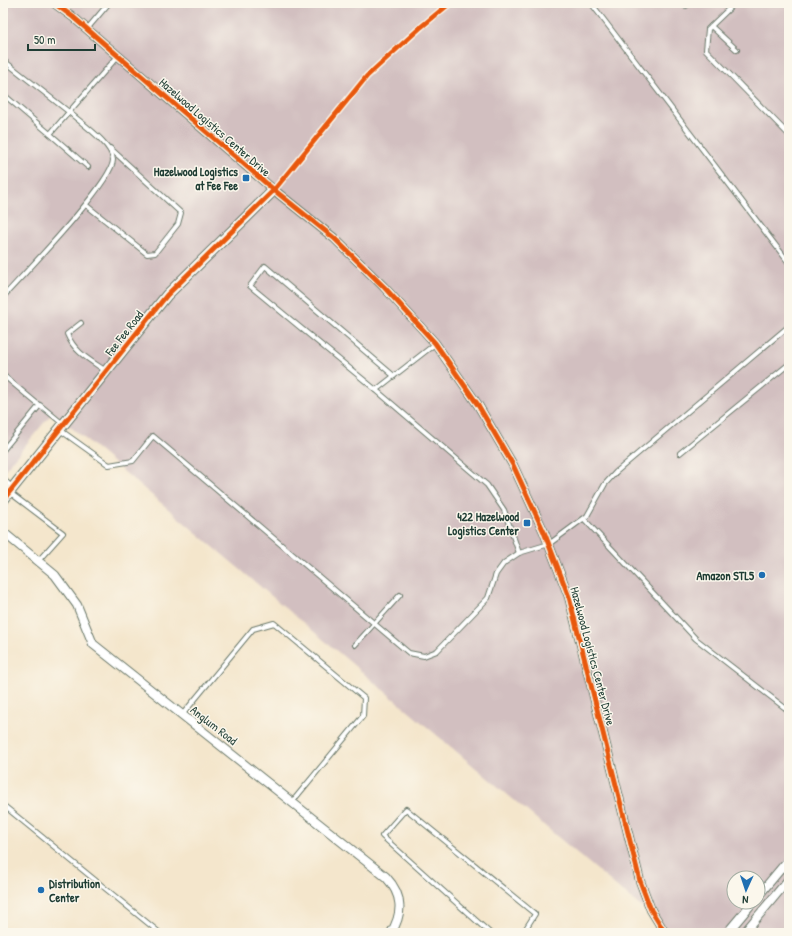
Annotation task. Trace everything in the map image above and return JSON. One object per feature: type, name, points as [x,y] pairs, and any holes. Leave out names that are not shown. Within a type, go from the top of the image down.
[{"type":"street","name":"Hazelwood Logistics Center Drive","points":[[54,3],[274,190],[334,238],[384,287],[435,344],[478,405],[513,465],[549,544],[569,597],[640,881],[651,910],[665,933]]},
{"type":"street","name":"Fee Fee Road","points":[[9,493],[167,295],[274,190]]},
{"type":"street","name":"Anglum Road","points":[[3,532],[54,574],[76,605],[93,644],[386,877],[395,887],[399,897],[400,912],[397,923],[391,933]]},
{"type":"street","points":[[766,886],[789,859]]},
{"type":"street","points":[[744,933],[789,879]]},
{"type":"street","points":[[727,933],[746,910]]},
{"type":"lane","points":[[86,29],[110,3]]},
{"type":"lane","points":[[274,190],[367,76],[420,27],[450,3]]},
{"type":"lane","points":[[591,3],[789,263]]},
{"type":"lane","points":[[676,3],[686,6],[689,3]]},
{"type":"lane","points":[[735,3],[708,29],[706,50],[789,135]]},
{"type":"lane","points":[[711,26],[737,50]]},
{"type":"lane","points":[[50,134],[118,56]]},
{"type":"lane","points":[[3,60],[69,112],[181,213],[178,224],[154,254],[147,254],[86,205]]},
{"type":"lane","points":[[3,94],[88,167]]},
{"type":"lane","points":[[3,297],[86,205],[110,172],[113,160],[108,146]]},
{"type":"lane","points":[[394,376],[265,266],[250,286],[488,485],[504,510],[519,553]]},
{"type":"lane","points":[[81,323],[68,334],[72,346],[86,358],[107,371]]},
{"type":"lane","points":[[3,375],[40,406],[62,428],[109,466],[133,461],[153,436],[410,653],[424,656],[437,651],[488,598],[496,574],[504,563],[519,553],[549,544],[584,519],[606,484],[616,472],[789,326]]},
{"type":"lane","points":[[376,390],[435,344]]},
{"type":"lane","points":[[680,453],[789,364]]},
{"type":"lane","points":[[3,450],[40,406]]},
{"type":"lane","points":[[3,479],[9,493],[64,533],[38,561]]},
{"type":"lane","points":[[584,519],[696,639],[789,711]]},
{"type":"lane","points":[[355,645],[400,595]]},
{"type":"lane","points":[[182,715],[253,629],[274,623],[364,698],[363,716],[292,802]]},
{"type":"lane","points":[[3,805],[160,933]]},
{"type":"lane","points":[[490,933],[382,836],[406,809],[535,914],[523,933]]},
{"type":"shaded area","points":[[3,3],[789,3],[789,933],[672,933],[53,412],[3,472]]},
{"type":"cycle path","points":[[54,3],[73,17],[274,190],[334,238],[384,287],[435,343],[478,405],[513,465],[544,532],[569,597],[640,881],[651,910],[665,933]]},
{"type":"cycle path","points":[[3,500],[167,295],[274,190],[367,76],[450,3]]},
{"type":"place","name":"Hazelwood Logistics at Fee Fee","points":[[246,178]]},
{"type":"place","name":"422 Hazelwood Logistics Center","points":[[527,523]]},
{"type":"place","name":"Amazon STL5","points":[[762,575]]},
{"type":"place","name":"Distribution Center","points":[[41,890]]}]
